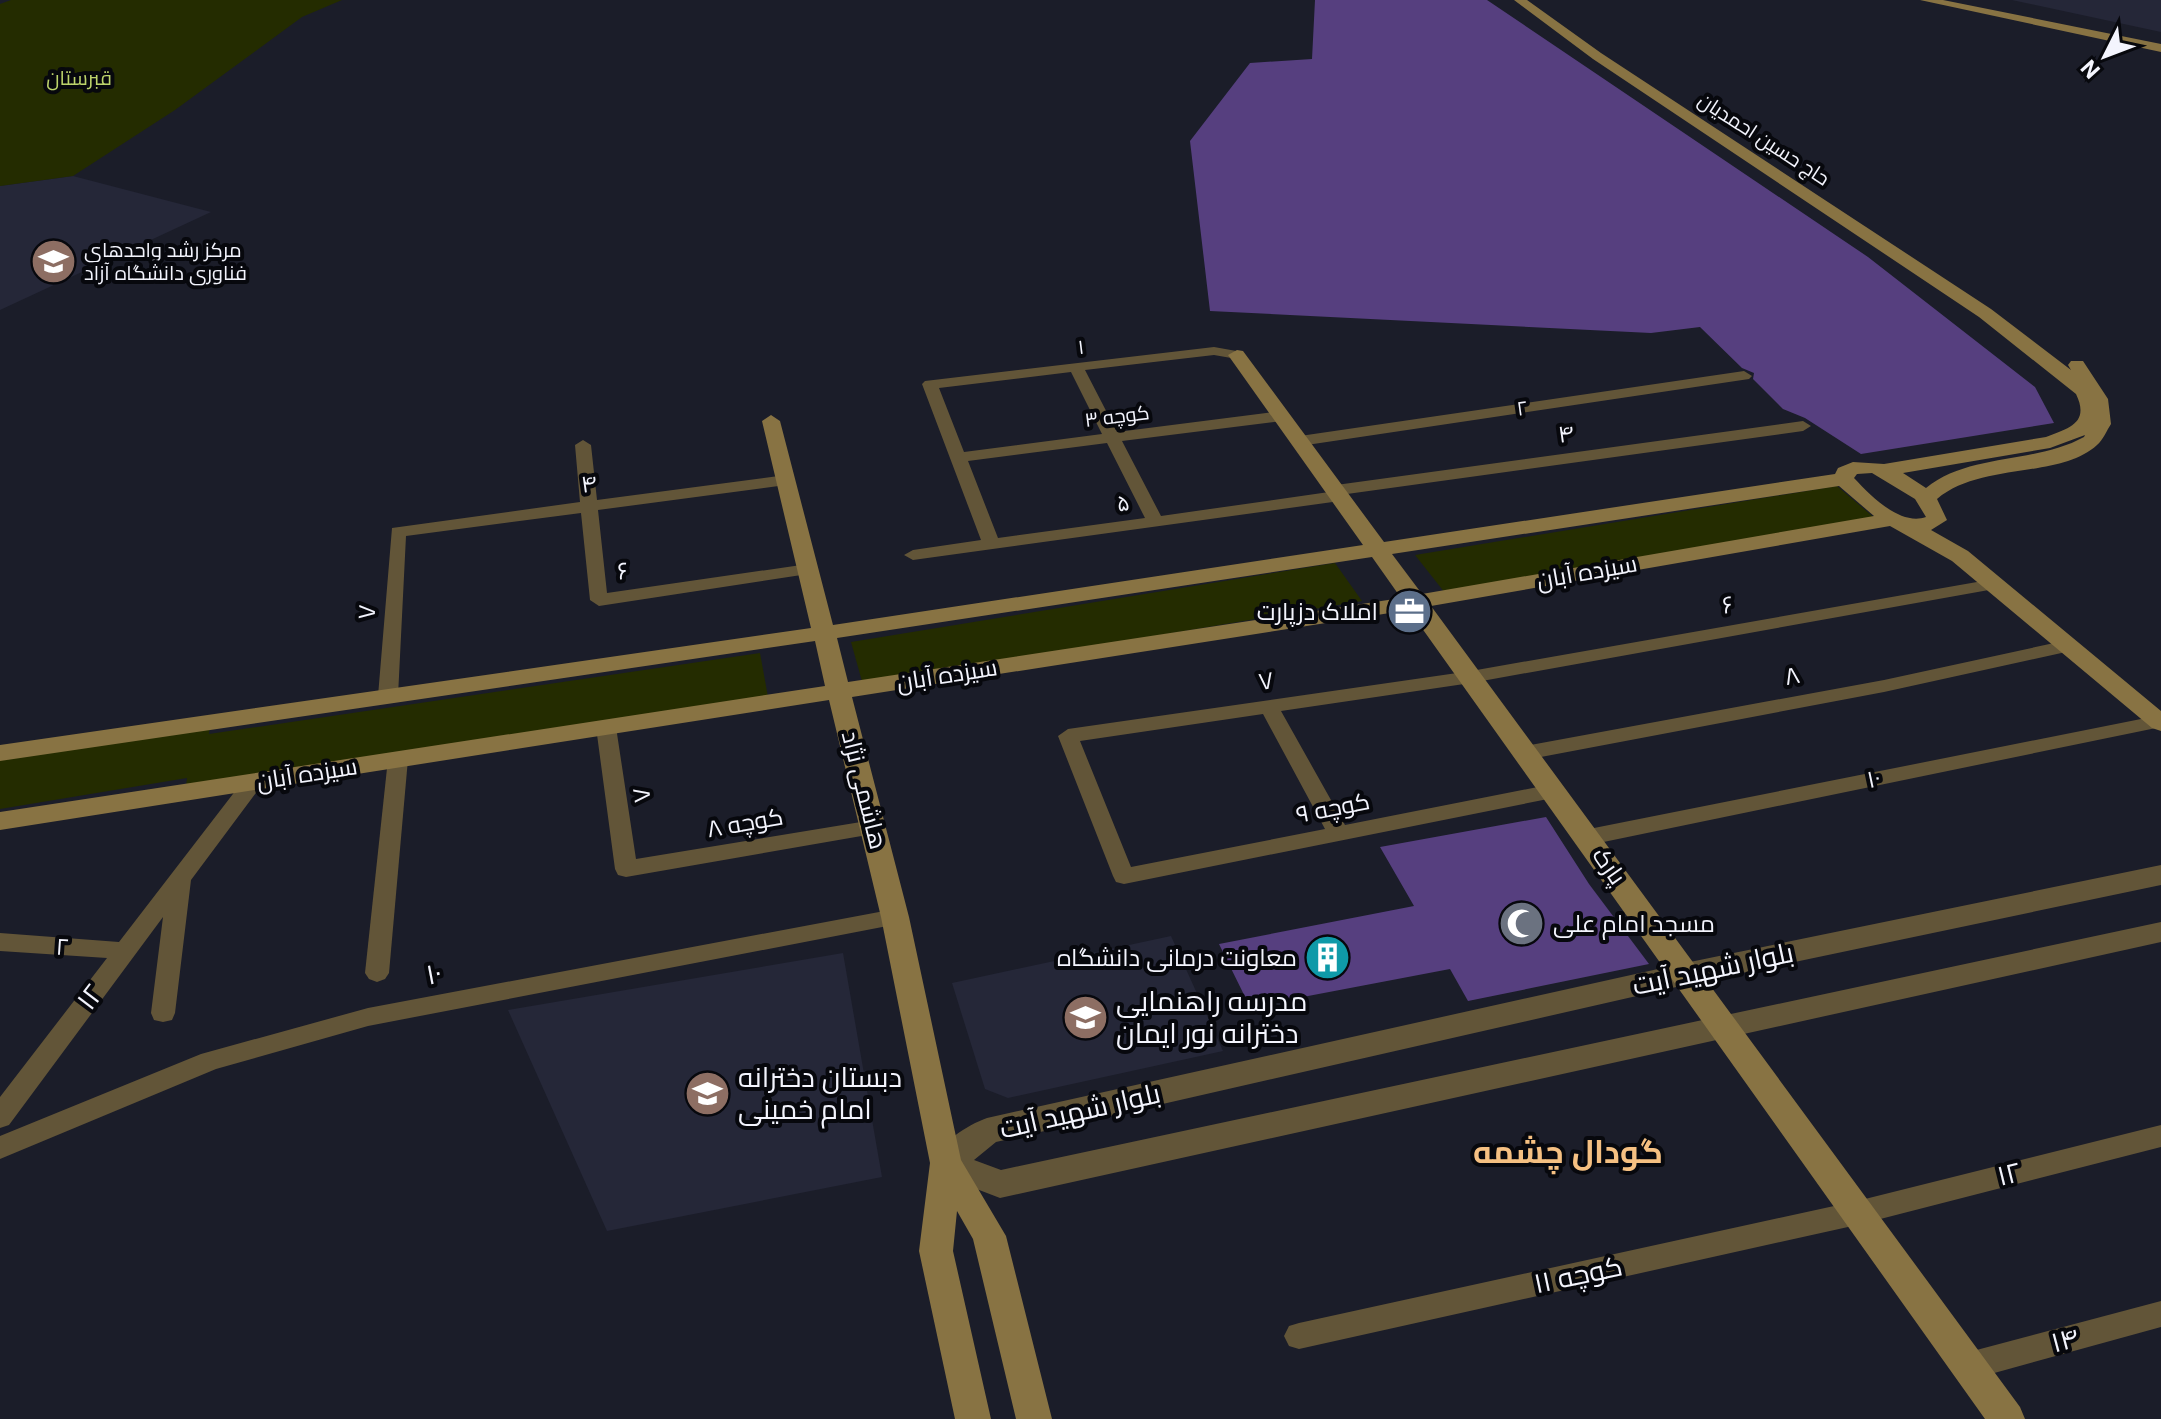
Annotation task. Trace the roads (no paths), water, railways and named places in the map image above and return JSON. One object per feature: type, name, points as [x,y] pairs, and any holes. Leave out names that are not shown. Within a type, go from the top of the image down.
[{"type":"main road","name":"حاج حسین احمدیان","points":[[1520,0],[1597,56],[1985,313],[2057,367],[2084,391],[2091,405],[2090,418],[2077,432],[2050,442],[1884,470]]},
{"type":"main road","points":[[1926,0],[2161,46]]},
{"type":"main road","points":[[1952,0],[1989,10]]},
{"type":"main road","name":"حاج حسین احمدیان","points":[[1925,499],[1954,478],[2087,452],[2109,442],[2118,430],[2120,417],[2113,398],[2096,381],[2071,360],[2034,337],[1985,313]]},
{"type":"main road","name":"پارک","points":[[1237,355],[1589,837],[2007,1419]]},
{"type":"main road","name":"هاشمی نژاد","points":[[771,421],[895,917],[946,1163],[936,1251],[973,1419]]},
{"type":"main road","points":[[1844,479],[1845,472],[1853,468],[1884,470],[1907,483],[1937,514],[1937,520],[1960,556]]},
{"type":"main road","points":[[0,753],[824,633],[1844,479],[1899,522],[1960,556],[2160,722]]},
{"type":"main road","name":"سیزده آبان","points":[[0,821],[1416,602],[1899,522],[1931,524],[1937,520]]},
{"type":"main road","name":"هاشمی نژاد","points":[[946,1163],[989,1236],[1034,1419]]},
{"type":"street","name":"۱","points":[[956,458],[930,384],[1214,351],[1237,355]]},
{"type":"street","points":[[1076,368],[1156,523]]},
{"type":"street","name":"۲","points":[[1300,441],[1744,376]]},
{"type":"street","name":"کوچه ۳","points":[[956,458],[1282,416]]},
{"type":"street","name":"۴","points":[[1338,493],[1803,426]]},
{"type":"street","name":"۶","points":[[583,445],[599,600],[808,569]]},
{"type":"street","points":[[956,458],[992,545]]},
{"type":"street","name":"۴","points":[[398,532],[786,480]]},
{"type":"street","name":"۵","points":[[913,555],[1156,523],[1338,493]]},
{"type":"street","name":"۷","points":[[388,696],[398,532]]},
{"type":"street","name":"۶","points":[[1471,677],[1994,584]]},
{"type":"street","name":"۸","points":[[1525,753],[1884,686],[2068,646]]},
{"type":"street","name":"۷","points":[[1124,876],[1068,736],[1471,677]]},
{"type":"street","points":[[1269,707],[1339,834]]},
{"type":"street","name":"۱۰","points":[[1589,837],[2160,722]]},
{"type":"street","name":"۸","points":[[606,727],[626,869]]},
{"type":"street","points":[[377,973],[398,759]]},
{"type":"street","name":"۱۲","points":[[0,1117],[253,782]]},
{"type":"street","name":"کوچه ۹","points":[[1124,876],[1553,791]]},
{"type":"street","name":"کوچه ۸","points":[[626,869],[873,827]]},
{"type":"street","name":"بلوار شهید آیت","points":[[946,1163],[987,1131],[1685,974],[2161,875]]},
{"type":"street","points":[[163,1013],[180,877]]},
{"type":"street","name":"۱۰","points":[[0,1148],[210,1061],[368,1017],[895,917]]},
{"type":"street","points":[[946,1163],[1000,1184],[2161,932]]},
{"type":"street","name":"۲","points":[[0,942],[124,951]]},
{"type":"street","name":"۱۲","points":[[1857,1213],[2161,1136]]},
{"type":"street","name":"کوچه ۱۱","points":[[1299,1336],[1857,1213]]},
{"type":"street","name":"۱۴","points":[[1969,1366],[2161,1314]]},
{"type":"place","name":"مرکز رشد واحدهای فناوری دانشگاه آزاد","points":[[53,261]]},
{"type":"place","name":"املاک دزپارت","points":[[1409,612]]},
{"type":"place","name":"مسجد امام علی","points":[[1522,924]]},
{"type":"place","name":"معاونت درمانی دانشگاه","points":[[1328,958]]},
{"type":"place","name":"مدرسه راهنمایی دخترانه نور ایمان","points":[[1085,1017]]},
{"type":"place","name":"دبستان دخترانه امام خمینی","points":[[707,1093]]},
{"type":"district","name":"گودال چشمه","points":[[1568,1152]]},
{"type":"park label","name":"قبرستان","points":[[79,78]]}]
